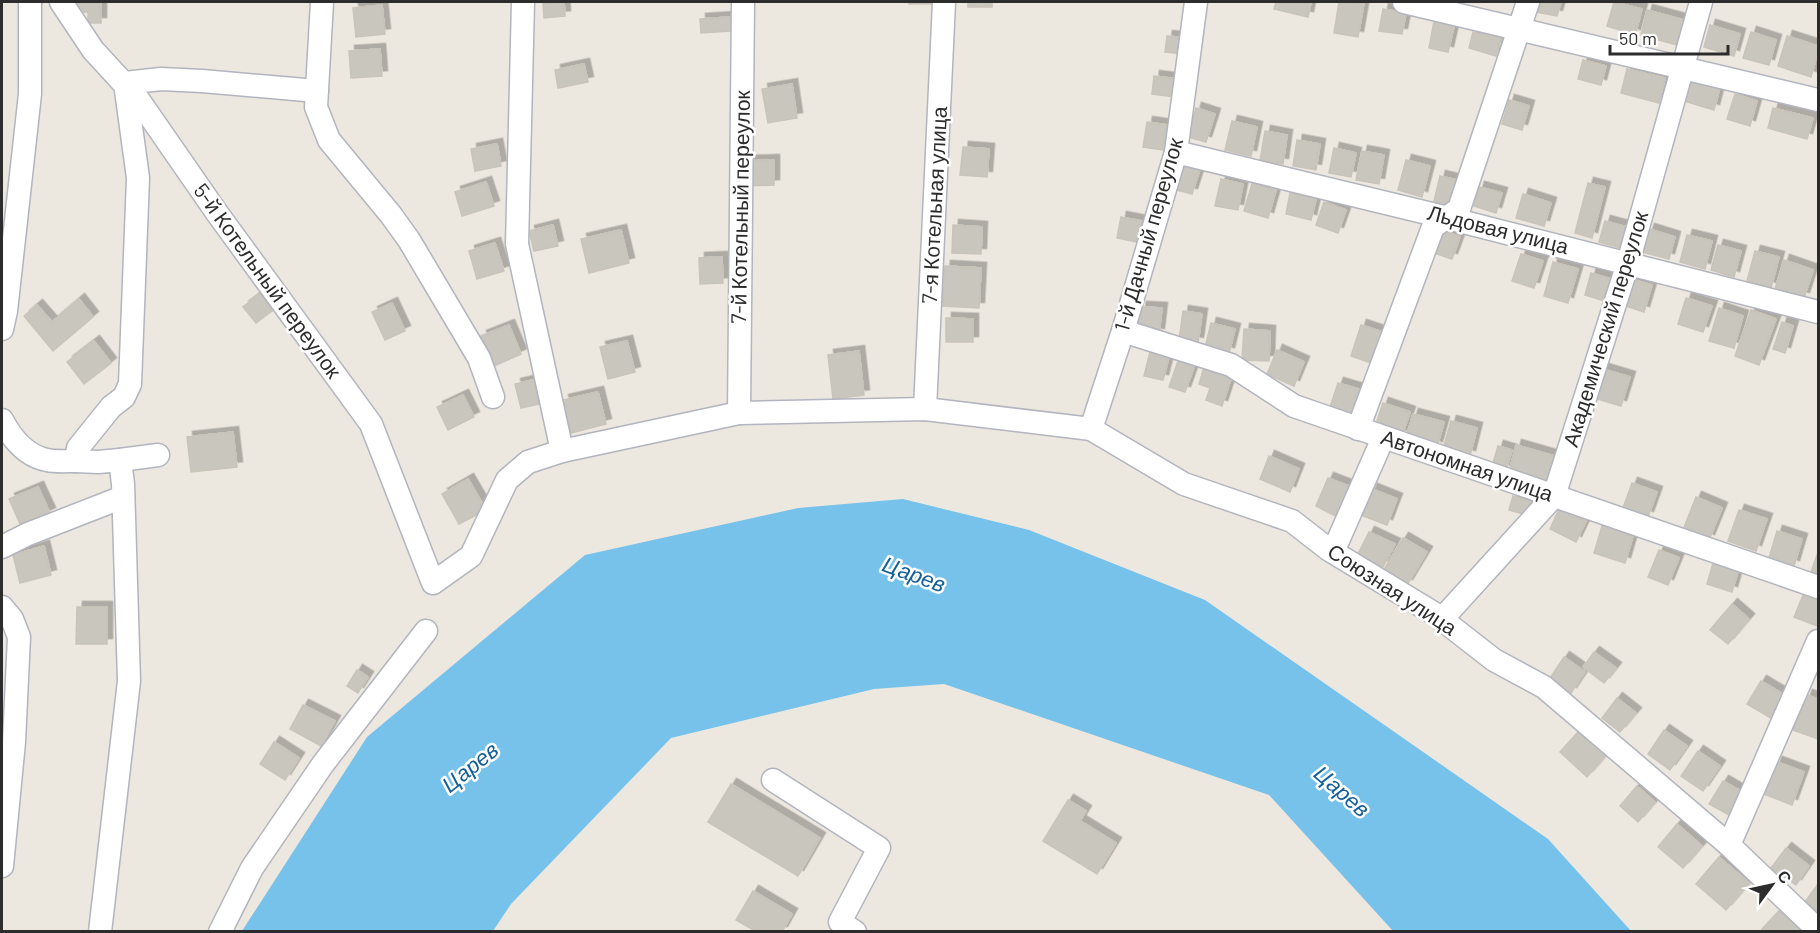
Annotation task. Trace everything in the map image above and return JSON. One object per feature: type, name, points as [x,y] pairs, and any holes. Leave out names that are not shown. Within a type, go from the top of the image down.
[{"type":"street","points":[[2,329],[6,311],[11,184],[30,94],[30,2]]},
{"type":"street","name":"5-й Котельный переулок","points":[[61,2],[93,50],[138,99],[217,213],[371,424],[433,583]]},
{"type":"street","points":[[322,2],[316,107],[329,140],[392,215],[409,240],[479,358],[493,397]]},
{"type":"street","points":[[523,2],[517,243],[562,451]]},
{"type":"street","name":"7-й Котельный переулок","points":[[739,413],[743,2]]},
{"type":"street","name":"7-я Котельная улица","points":[[925,409],[944,2]]},
{"type":"street","name":"1-й Дачный переулок","points":[[1090,429],[1123,331],[1176,152],[1196,2]]},
{"type":"street","points":[[1404,2],[1818,100]]},
{"type":"street","points":[[1358,429],[1433,227],[1459,209],[1528,2]]},
{"type":"street","name":"Академический переулок","points":[[1442,619],[1554,496],[1628,263],[1701,2]]},
{"type":"street","points":[[76,461],[78,448],[111,407],[123,397],[130,384],[138,178],[125,83],[161,79],[192,80],[317,91]]},
{"type":"street","name":"Льдовая улица","points":[[1176,152],[1818,312]]},
{"type":"street","name":"Автономная улица","points":[[1123,331],[1231,365],[1294,406],[1818,587]]},
{"type":"street","name":"Союзная улица","points":[[433,583],[471,556],[507,480],[528,462],[562,451],[739,413],[925,409],[1090,429],[1184,484],[1292,521],[1333,552],[1442,619],[1494,660],[1544,687],[1729,845],[1818,930]]},
{"type":"street","points":[[2,420],[14,438],[36,457],[49,461],[98,462],[158,455]]},
{"type":"street","points":[[1333,552],[1383,438]]},
{"type":"street","points":[[100,932],[129,681],[120,460]]},
{"type":"street","points":[[2,547],[28,534],[123,497]]},
{"type":"street","points":[[2,607],[12,619],[19,637],[14,742],[2,866]]},
{"type":"street","points":[[219,932],[252,868],[323,764],[426,631]]},
{"type":"street","points":[[1729,845],[1818,641]]},
{"type":"street","points":[[773,780],[879,848],[840,922],[855,932]]},
{"type":"water","name":"Царев","points":[[903,499],[1029,530],[1205,600],[1548,839],[1631,931],[1393,931],[1269,795],[944,684],[874,689],[671,738],[511,904],[493,931],[242,931],[367,737],[585,555],[798,508]]},
{"type":"building","points":[[76,2],[101,2],[101,23],[88,23],[88,12],[76,12]]},
{"type":"building","points":[[564,2],[565,16],[544,18],[543,3]]},
{"type":"building","points":[[909,2],[935,2],[935,4],[909,4]]},
{"type":"building","points":[[968,2],[992,2],[992,7],[968,7]]},
{"type":"building","points":[[1276,2],[1311,2],[1308,17],[1274,9]]},
{"type":"building","points":[[1339,2],[1364,3],[1358,37],[1334,33]]},
{"type":"building","points":[[1537,2],[1561,2],[1557,16],[1535,12]]},
{"type":"building","points":[[1614,2],[1642,9],[1635,35],[1607,26]]},
{"type":"building","points":[[382,5],[385,34],[356,37],[353,8]]},
{"type":"building","points":[[1383,9],[1406,13],[1402,34],[1379,31]]},
{"type":"building","points":[[1647,10],[1684,20],[1677,45],[1641,35]]},
{"type":"building","points":[[730,17],[731,31],[701,33],[700,19]]},
{"type":"building","points":[[1434,21],[1454,26],[1448,52],[1429,48]]},
{"type":"building","points":[[1710,25],[1740,34],[1734,56],[1704,47]]},
{"type":"building","points":[[1473,32],[1501,39],[1496,56],[1469,48]]},
{"type":"building","points":[[1751,32],[1776,40],[1769,65],[1743,58]]},
{"type":"building","points":[[1167,36],[1185,38],[1184,54],[1165,52]]},
{"type":"building","points":[[1787,36],[1818,46],[1811,77],[1778,66]]},
{"type":"building","points":[[380,49],[382,76],[351,78],[349,51]]},
{"type":"building","points":[[1583,60],[1606,66],[1601,85],[1578,79]]},
{"type":"building","points":[[584,64],[588,82],[558,88],[555,70]]},
{"type":"building","points":[[1627,69],[1665,78],[1659,103],[1621,93]]},
{"type":"building","points":[[1154,76],[1177,79],[1175,97],[1152,94]]},
{"type":"building","points":[[1690,79],[1720,87],[1714,110],[1684,101]]},
{"type":"building","points":[[792,84],[797,118],[768,123],[762,89]]},
{"type":"building","points":[[1735,94],[1757,101],[1750,126],[1727,119]]},
{"type":"building","points":[[1509,100],[1529,106],[1522,130],[1502,124]]},
{"type":"building","points":[[1196,108],[1215,114],[1206,142],[1188,137]]},
{"type":"building","points":[[1773,108],[1813,118],[1807,139],[1768,128]]},
{"type":"building","points":[[1232,121],[1257,127],[1251,156],[1225,150]]},
{"type":"building","points":[[1147,122],[1167,125],[1163,150],[1143,147]]},
{"type":"building","points":[[1265,131],[1287,135],[1283,164],[1260,161]]},
{"type":"building","points":[[1297,140],[1320,144],[1316,170],[1293,166]]},
{"type":"building","points":[[497,144],[501,166],[475,171],[471,149]]},
{"type":"building","points":[[963,147],[989,149],[987,177],[960,175]]},
{"type":"building","points":[[1334,148],[1356,153],[1351,177],[1329,173]]},
{"type":"building","points":[[1362,151],[1384,155],[1379,184],[1356,180]]},
{"type":"building","points":[[774,160],[774,185],[747,186],[746,161]]},
{"type":"building","points":[[1406,160],[1430,166],[1422,197],[1398,190]]},
{"type":"building","points":[[1181,163],[1200,169],[1192,194],[1173,189]]},
{"type":"building","points":[[1440,176],[1457,180],[1451,205],[1434,201]]},
{"type":"building","points":[[1221,179],[1243,184],[1238,210],[1215,206]]},
{"type":"building","points":[[486,182],[494,206],[462,216],[455,192]]},
{"type":"building","points":[[1588,183],[1605,187],[1592,238],[1575,233]]},
{"type":"building","points":[[1252,184],[1276,190],[1268,218],[1244,211]]},
{"type":"building","points":[[1479,187],[1502,193],[1496,213],[1474,206]]},
{"type":"building","points":[[1290,193],[1316,199],[1311,220],[1286,214]]},
{"type":"building","points":[[1523,194],[1551,203],[1544,226],[1516,218]]},
{"type":"building","points":[[1324,202],[1346,210],[1338,233],[1316,225]]},
{"type":"building","points":[[1121,217],[1142,221],[1137,242],[1117,238]]},
{"type":"building","points":[[1605,221],[1627,227],[1621,248],[1599,242]]},
{"type":"building","points":[[553,225],[558,246],[534,251],[529,231]]},
{"type":"building","points":[[953,225],[982,227],[981,254],[952,253]]},
{"type":"building","points":[[1649,229],[1675,237],[1669,259],[1642,252]]},
{"type":"building","points":[[621,230],[629,263],[589,273],[581,239]]},
{"type":"building","points":[[1442,230],[1460,237],[1452,259],[1434,253]]},
{"type":"building","points":[[1687,235],[1712,241],[1705,269],[1680,262]]},
{"type":"building","points":[[495,243],[504,271],[477,279],[469,251]]},
{"type":"building","points":[[1718,245],[1741,251],[1734,277],[1711,270]]},
{"type":"building","points":[[1755,251],[1779,257],[1771,288],[1747,281]]},
{"type":"building","points":[[1521,254],[1543,261],[1534,288],[1512,281]]},
{"type":"building","points":[[722,257],[723,283],[700,284],[699,258]]},
{"type":"building","points":[[1784,260],[1813,270],[1804,298],[1775,289]]},
{"type":"building","points":[[1553,262],[1578,269],[1568,303],[1544,296]]},
{"type":"building","points":[[945,266],[981,268],[979,308],[942,306]]},
{"type":"building","points":[[1591,273],[1614,280],[1608,302],[1585,295]]},
{"type":"building","points":[[1631,279],[1652,285],[1644,312],[1623,305]]},
{"type":"building","points":[[264,291],[277,307],[256,323],[243,307]]},
{"type":"building","points":[[1686,298],[1712,306],[1703,332],[1678,324]]},
{"type":"building","points":[[79,299],[93,317],[53,351],[24,316],[37,305],[52,322]]},
{"type":"building","points":[[392,303],[405,331],[385,340],[372,312]]},
{"type":"building","points":[[1141,307],[1162,308],[1159,334],[1138,332]]},
{"type":"building","points":[[1719,308],[1743,316],[1734,348],[1709,341]]},
{"type":"building","points":[[1751,310],[1776,319],[1759,365],[1735,356]]},
{"type":"building","points":[[1183,311],[1202,314],[1198,343],[1179,340]]},
{"type":"building","points":[[946,318],[973,319],[973,342],[946,342]]},
{"type":"building","points":[[1782,322],[1793,326],[1785,353],[1773,349]]},
{"type":"building","points":[[1211,323],[1235,329],[1229,353],[1205,348]]},
{"type":"building","points":[[509,325],[521,354],[494,366],[481,336]]},
{"type":"building","points":[[1361,325],[1385,333],[1374,364],[1351,356]]},
{"type":"building","points":[[1244,329],[1270,331],[1269,361],[1242,360]]},
{"type":"building","points":[[94,341],[111,363],[84,384],[67,362]]},
{"type":"building","points":[[627,341],[635,372],[608,379],[600,347]]},
{"type":"building","points":[[1277,350],[1304,362],[1294,386],[1267,374]]},
{"type":"building","points":[[859,351],[864,395],[833,399],[828,355]]},
{"type":"building","points":[[1150,352],[1169,357],[1163,380],[1144,376]]},
{"type":"building","points":[[1179,358],[1195,364],[1185,392],[1169,387]]},
{"type":"building","points":[[1204,367],[1232,376],[1222,406],[1206,400],[1210,388],[1199,384]]},
{"type":"building","points":[[1603,369],[1630,377],[1621,406],[1594,398]]},
{"type":"building","points":[[533,380],[539,404],[521,408],[515,384]]},
{"type":"building","points":[[1338,383],[1362,390],[1355,415],[1330,407]]},
{"type":"building","points":[[598,392],[606,424],[571,433],[563,400]]},
{"type":"building","points":[[463,395],[474,417],[448,430],[437,407]]},
{"type":"building","points":[[1383,403],[1410,412],[1402,436],[1375,427]]},
{"type":"building","points":[[1413,414],[1444,422],[1437,447],[1406,438]]},
{"type":"building","points":[[1451,421],[1477,428],[1470,456],[1443,449]]},
{"type":"building","points":[[233,432],[237,467],[191,472],[187,437]]},
{"type":"building","points":[[1516,445],[1558,457],[1551,485],[1509,473]]},
{"type":"building","points":[[1498,446],[1512,450],[1506,471],[1492,466]]},
{"type":"building","points":[[1269,456],[1299,469],[1290,492],[1260,479]]},
{"type":"building","points":[[1328,478],[1354,488],[1341,519],[1316,506]]},
{"type":"building","points":[[468,479],[486,510],[459,524],[442,494]]},
{"type":"building","points":[[1632,483],[1657,492],[1648,517],[1623,508]]},
{"type":"building","points":[[38,487],[50,513],[21,526],[9,499]]},
{"type":"building","points":[[1372,489],[1397,499],[1387,525],[1361,515]]},
{"type":"building","points":[[1513,496],[1535,503],[1531,516],[1509,510]]},
{"type":"building","points":[[1696,497],[1722,508],[1709,540],[1683,530]]},
{"type":"building","points":[[1559,509],[1586,521],[1576,542],[1550,529]]},
{"type":"building","points":[[1739,510],[1767,519],[1756,551],[1728,541]]},
{"type":"building","points":[[1602,526],[1633,536],[1625,563],[1594,553]]},
{"type":"building","points":[[1777,531],[1802,539],[1794,566],[1769,558]]},
{"type":"building","points":[[1369,532],[1395,544],[1383,567],[1358,554]]},
{"type":"building","points":[[1403,538],[1427,552],[1407,585],[1383,571]]},
{"type":"building","points":[[44,546],[51,575],[20,583],[13,555]]},
{"type":"building","points":[[1659,550],[1679,558],[1668,585],[1648,577]]},
{"type":"building","points":[[1818,552],[1818,575],[1811,572]]},
{"type":"building","points":[[1714,560],[1739,568],[1732,592],[1707,584]]},
{"type":"building","points":[[1804,593],[1818,599],[1817,626],[1794,617]]},
{"type":"building","points":[[1732,604],[1749,619],[1728,644],[1710,630]]},
{"type":"building","points":[[77,607],[107,607],[107,644],[76,644]]},
{"type":"building","points":[[1594,652],[1616,668],[1604,683],[1583,667]]},
{"type":"building","points":[[1564,657],[1585,672],[1571,693],[1550,678]]},
{"type":"building","points":[[357,670],[368,677],[358,693],[347,686]]},
{"type":"building","points":[[1761,681],[1788,697],[1774,720],[1747,704]]},
{"type":"building","points":[[1807,695],[1818,699],[1818,739],[1793,730]]},
{"type":"building","points":[[1617,698],[1636,713],[1620,732],[1602,718]]},
{"type":"building","points":[[303,705],[335,721],[321,746],[290,729]]},
{"type":"building","points":[[1664,730],[1687,746],[1670,770],[1648,754]]},
{"type":"building","points":[[1579,731],[1606,755],[1587,777],[1560,752]]},
{"type":"building","points":[[274,742],[299,758],[285,780],[260,764]]},
{"type":"building","points":[[1698,751],[1720,766],[1703,791],[1681,776]]},
{"type":"building","points":[[1777,762],[1804,772],[1792,805],[1764,794]]},
{"type":"building","points":[[1723,781],[1744,793],[1731,816],[1709,804]]},
{"type":"building","points":[[731,784],[820,838],[798,876],[708,822]]},
{"type":"building","points":[[1637,786],[1655,802],[1638,822],[1620,806]]},
{"type":"building","points":[[1068,800],[1086,811],[1080,821],[1116,843],[1097,874],[1043,841]]},
{"type":"building","points":[[1677,824],[1702,846],[1683,868],[1658,847]]},
{"type":"building","points":[[1786,848],[1809,866],[1796,885],[1771,868]]},
{"type":"building","points":[[1719,857],[1749,883],[1726,910],[1696,884]]},
{"type":"building","points":[[1818,884],[1818,914],[1804,903]]},
{"type":"building","points":[[753,891],[792,914],[782,932],[757,932],[736,920]]},
{"type":"building","points":[[1779,911],[1800,930],[1798,932],[1765,932],[1762,929]]}]
